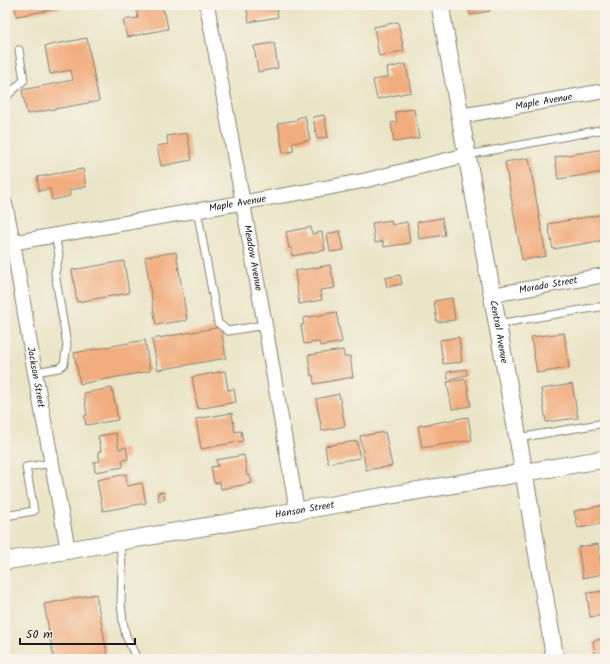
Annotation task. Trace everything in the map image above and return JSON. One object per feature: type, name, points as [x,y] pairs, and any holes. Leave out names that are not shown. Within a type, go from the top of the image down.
[{"type":"street","name":"Meadow Avenue","points":[[207,5],[298,510]]},
{"type":"street","name":"Central Avenue","points":[[440,5],[524,472],[555,659]]},
{"type":"street","name":"Maple Avenue","points":[[460,116],[605,91]]},
{"type":"street","name":"Maple Avenue","points":[[9,243],[367,180],[467,155]]},
{"type":"street","name":"Jackson Street","points":[[5,204],[9,243],[68,550]]},
{"type":"street","name":"Morado Street","points":[[492,295],[605,275]]},
{"type":"street","name":"Hanson Street","points":[[5,561],[605,459]]},
{"type":"lane","points":[[5,96],[24,80],[18,50]]},
{"type":"lane","points":[[467,155],[605,128]]},
{"type":"lane","points":[[197,210],[218,323],[228,331],[265,325]]},
{"type":"lane","points":[[35,372],[59,368],[64,364],[67,345],[55,273],[59,255],[55,235]]},
{"type":"lane","points":[[497,324],[605,306]]},
{"type":"lane","points":[[518,438],[605,423]]},
{"type":"lane","points":[[5,516],[34,510],[26,467],[52,463]]},
{"type":"lane","points":[[120,541],[122,569],[121,603],[123,622],[126,636],[137,659]]},
{"type":"building","points":[[14,5],[62,5],[62,8],[17,16]]},
{"type":"building","points":[[136,5],[162,5],[168,29],[127,37],[123,20],[138,18]]},
{"type":"building","points":[[246,5],[276,5],[278,17],[249,22]]},
{"type":"building","points":[[468,5],[489,5],[490,11],[470,15]]},
{"type":"building","points":[[506,5],[521,5],[521,6],[507,8]]},
{"type":"building","points":[[398,22],[404,51],[379,56],[374,27]]},
{"type":"building","points":[[87,38],[99,101],[27,114],[22,90],[73,80],[71,70],[50,74],[45,46]]},
{"type":"building","points":[[274,43],[278,68],[258,72],[254,46]]},
{"type":"building","points":[[406,64],[411,92],[377,99],[373,80],[388,77],[387,68]]},
{"type":"building","points":[[414,109],[419,138],[394,142],[391,123],[397,122],[395,112]]},
{"type":"building","points":[[324,115],[328,137],[317,139],[313,117]]},
{"type":"building","points":[[305,116],[310,140],[292,143],[294,151],[283,153],[278,123],[297,120],[297,118]]},
{"type":"building","points":[[187,133],[192,160],[161,166],[157,146],[168,144],[167,136]]},
{"type":"building","points":[[605,149],[605,172],[558,179],[555,157]]},
{"type":"building","points":[[529,158],[546,256],[522,260],[505,162]]},
{"type":"building","points":[[83,169],[86,187],[69,190],[70,196],[52,200],[50,189],[39,191],[37,177]]},
{"type":"building","points":[[605,214],[605,240],[553,249],[548,224]]},
{"type":"building","points":[[442,218],[445,235],[419,239],[417,222]]},
{"type":"building","points":[[391,220],[392,225],[407,222],[410,243],[384,247],[383,241],[375,243],[372,223]]},
{"type":"building","points":[[311,227],[312,234],[322,232],[325,250],[292,256],[286,232]]},
{"type":"building","points":[[340,231],[344,250],[330,252],[327,234]]},
{"type":"building","points":[[176,252],[187,320],[156,325],[145,257]]},
{"type":"building","points":[[124,261],[129,293],[77,302],[72,270]]},
{"type":"building","points":[[330,265],[335,288],[320,290],[322,300],[299,304],[295,271]]},
{"type":"building","points":[[400,275],[402,284],[387,287],[385,278]]},
{"type":"building","points":[[452,298],[455,320],[437,322],[434,301]]},
{"type":"building","points":[[336,312],[342,342],[320,346],[319,342],[304,344],[301,325],[304,324],[303,318]]},
{"type":"building","points":[[221,327],[226,358],[158,370],[152,339]]},
{"type":"building","points":[[564,333],[569,368],[537,373],[531,337]]},
{"type":"building","points":[[459,337],[462,362],[443,364],[440,340]]},
{"type":"building","points":[[145,340],[150,371],[80,384],[74,353]]},
{"type":"building","points":[[343,350],[344,357],[350,356],[353,377],[314,384],[313,375],[311,376],[308,355]]},
{"type":"building","points":[[466,369],[467,375],[448,379],[447,372]]},
{"type":"building","points":[[225,371],[228,390],[234,389],[236,402],[198,409],[192,377]]},
{"type":"building","points":[[466,379],[471,406],[452,409],[447,382]]},
{"type":"building","points":[[572,384],[578,418],[546,422],[541,389]]},
{"type":"building","points":[[112,388],[118,420],[86,425],[84,416],[87,415],[84,393]]},
{"type":"building","points":[[339,394],[345,426],[322,431],[316,399]]},
{"type":"building","points":[[232,413],[235,432],[241,431],[243,441],[201,449],[196,419]]},
{"type":"building","points":[[468,417],[472,440],[422,448],[418,426]]},
{"type":"building","points":[[385,432],[392,466],[366,470],[360,436]]},
{"type":"building","points":[[116,433],[119,449],[126,447],[128,459],[122,460],[123,467],[95,472],[94,462],[100,461],[98,452],[101,451],[98,436]]},
{"type":"building","points":[[357,441],[360,458],[328,463],[325,446]]},
{"type":"building","points":[[244,455],[247,476],[250,475],[252,483],[221,489],[220,482],[214,483],[211,467],[218,466],[216,460]]},
{"type":"building","points":[[126,474],[127,486],[142,483],[146,503],[103,511],[97,480]]},
{"type":"building","points":[[164,492],[165,499],[159,501],[157,493]]},
{"type":"building","points":[[605,505],[605,523],[578,528],[574,511]]},
{"type":"building","points":[[598,544],[603,574],[583,578],[578,547]]},
{"type":"building","points":[[605,591],[605,615],[590,617],[587,593]]},
{"type":"building","points":[[96,594],[108,659],[54,659],[44,604]]},
{"type":"building","points":[[605,638],[605,659],[596,659],[593,641]]}]
